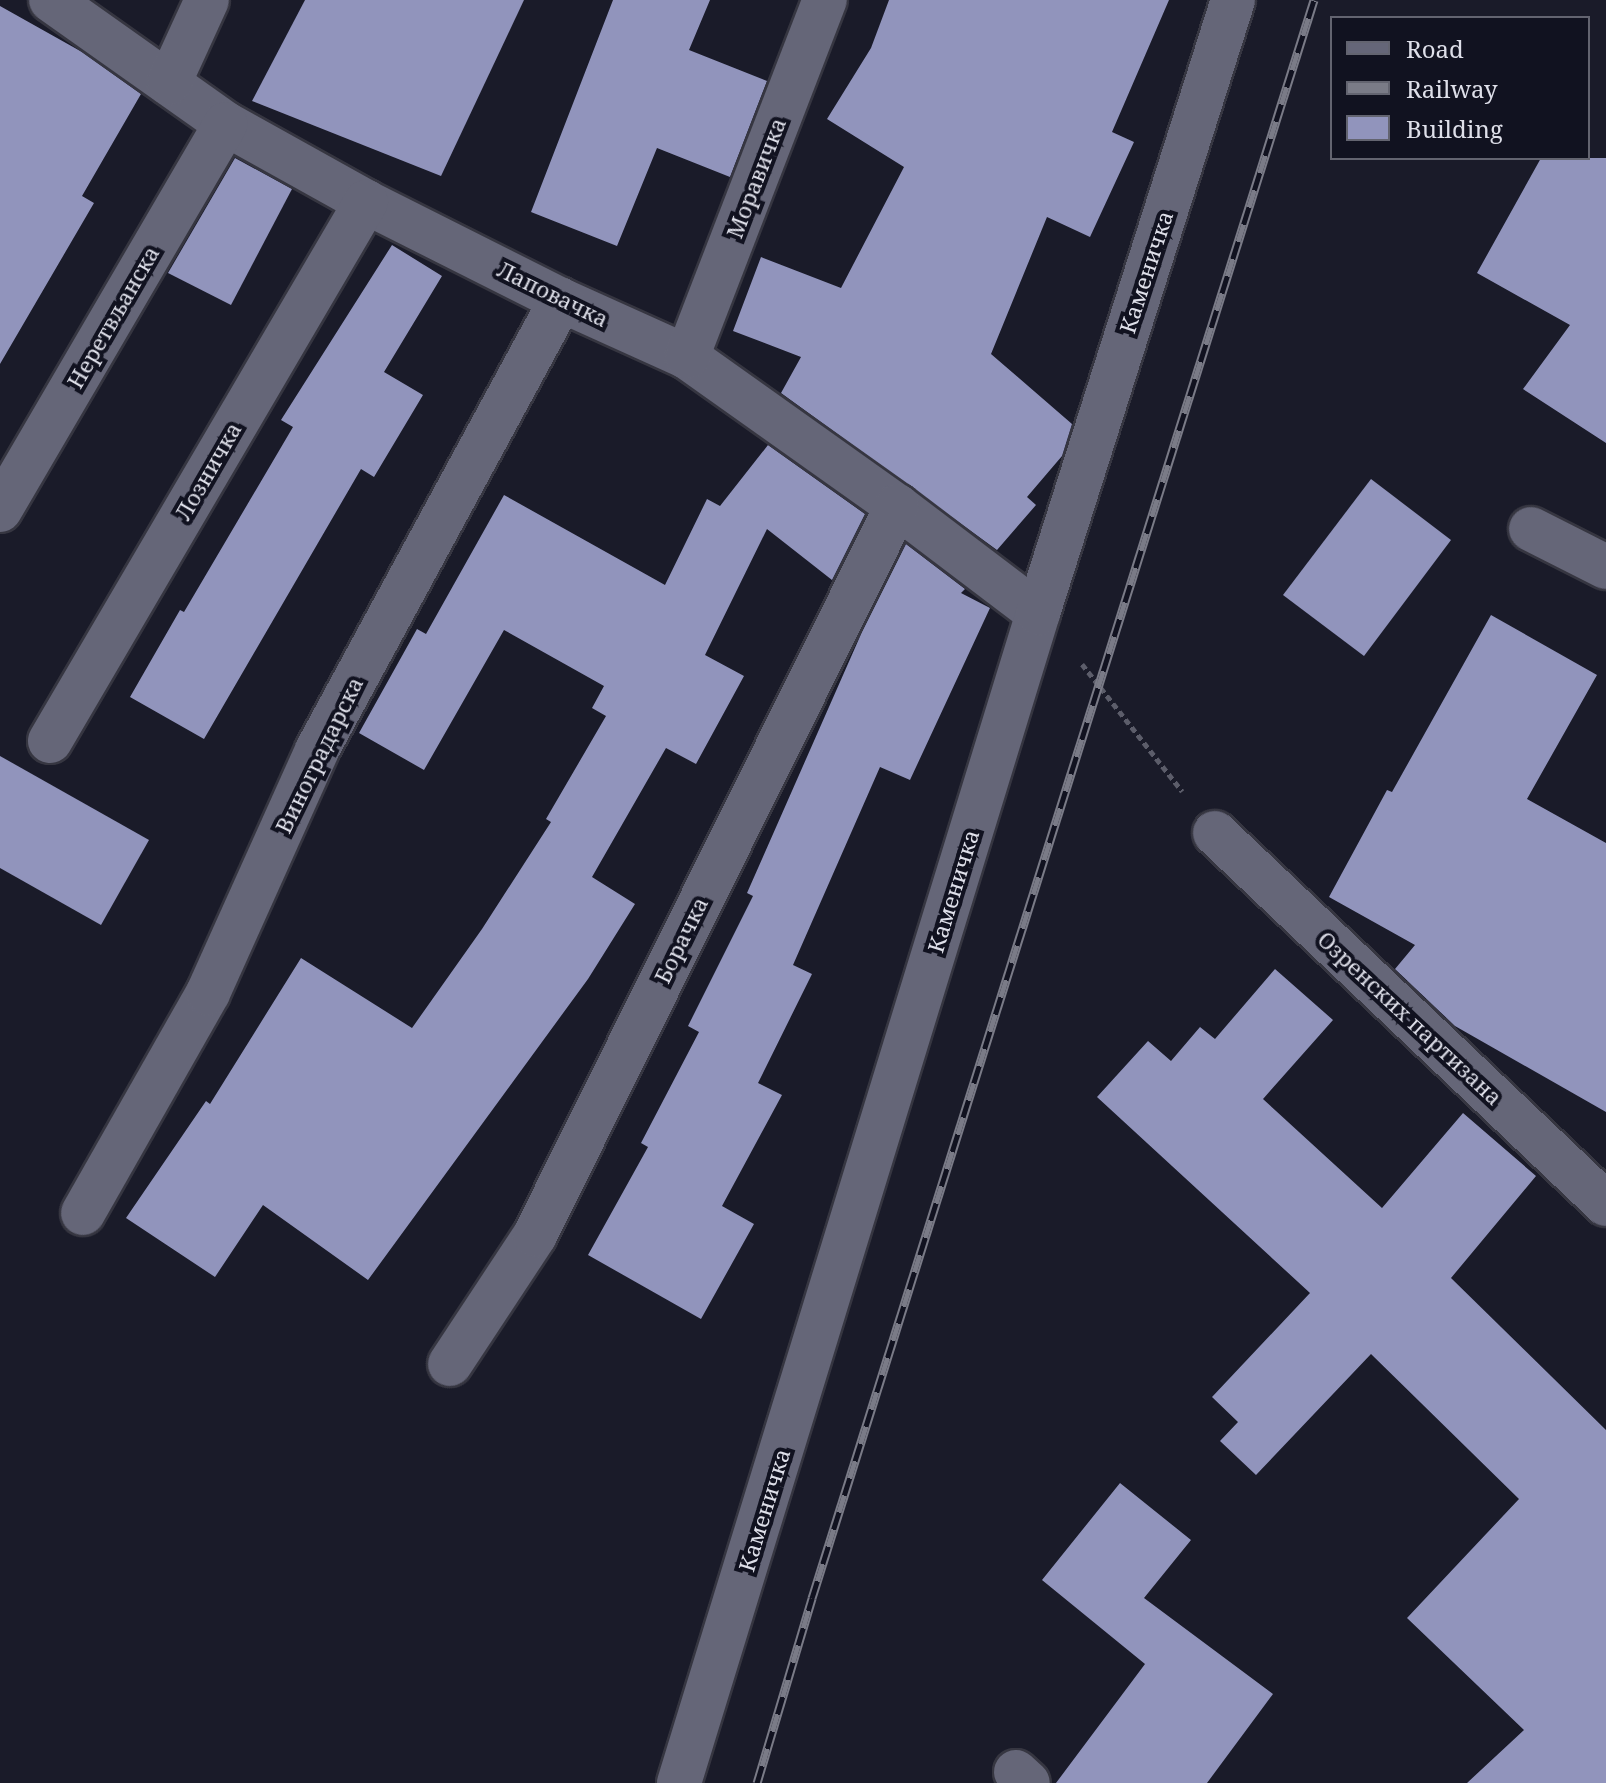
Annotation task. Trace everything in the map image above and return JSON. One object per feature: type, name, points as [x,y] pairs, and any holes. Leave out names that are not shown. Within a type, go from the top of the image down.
[{"type":"street","name":"Лаповачка","points":[[51,0],[226,124],[366,202],[561,300],[687,357],[897,506],[1038,613]]},
{"type":"street","points":[[169,83],[207,0]]},
{"type":"street","name":"Моравичка","points":[[687,357],[825,0]]},
{"type":"street","name":"Каменичка","points":[[679,1783],[1038,613],[1233,0]]},
{"type":"street","name":"Неретвљанска","points":[[0,510],[226,124]]},
{"type":"street","name":"Лозничка","points":[[50,741],[366,202]]},
{"type":"street","name":"Виноградарска","points":[[83,1213],[208,993],[317,750],[561,300]]},
{"type":"street","name":"Борачка","points":[[450,1364],[535,1235],[897,506]]},
{"type":"street","points":[[1531,529],[1606,567]]},
{"type":"street","name":"Озренских партизана","points":[[1215,833],[1606,1204]]},
{"type":"path","points":[[1038,613],[1215,833]]},
{"type":"building","points":[[305,0],[524,0],[441,176],[252,101]]},
{"type":"building","points":[[613,0],[710,0],[689,50],[767,81],[730,177],[657,148],[617,246],[531,212]]},
{"type":"building","points":[[889,0],[1169,0],[1112,132],[1134,142],[1090,237],[1047,217],[991,354],[1072,424],[1062,456],[1027,497],[1036,505],[997,550],[781,393],[801,357],[733,331],[761,257],[841,288],[904,167],[827,119],[871,48]]},
{"type":"building","points":[[0,6],[82,52],[141,94],[82,196],[94,203],[0,364]]},
{"type":"building","points":[[235,158],[292,189],[231,305],[168,273]]},
{"type":"building","points":[[1606,158],[1606,443],[1523,389],[1570,325],[1477,273],[1540,160]]},
{"type":"building","points":[[392,245],[442,276],[384,372],[423,395],[374,477],[361,469],[204,739],[130,697],[293,427],[281,420]]},
{"type":"building","points":[[768,445],[865,514],[832,580],[767,529],[705,655],[744,676],[696,764],[666,748],[592,877],[635,904],[588,979],[368,1280],[263,1205],[215,1277],[126,1218],[206,1101],[210,1104],[301,958],[412,1028],[482,929],[551,822],[546,819],[606,716],[592,708],[604,686],[504,630],[424,770],[359,733],[417,629],[426,634],[504,495],[665,585],[707,499],[720,506]]},
{"type":"building","points":[[1371,479],[1451,540],[1364,656],[1283,595]]},
{"type":"building","points":[[906,544],[965,589],[961,593],[990,608],[910,780],[880,767],[793,965],[812,974],[758,1083],[782,1095],[722,1206],[754,1224],[701,1319],[588,1255],[648,1147],[641,1143],[699,1032],[688,1026],[753,896],[747,893],[862,632]]},
{"type":"building","points":[[1491,615],[1597,675],[1527,799],[1606,843],[1606,1112],[1455,1026],[1395,969],[1415,945],[1329,897],[1387,790],[1392,792]]},
{"type":"building","points":[[0,756],[149,840],[101,925],[0,868]]},
{"type":"building","points":[[1275,969],[1333,1020],[1263,1099],[1382,1208],[1463,1113],[1536,1176],[1451,1278],[1606,1430],[1606,1783],[1467,1783],[1524,1730],[1407,1618],[1519,1499],[1371,1354],[1256,1475],[1220,1441],[1238,1422],[1212,1397],[1310,1293],[1097,1097],[1148,1041],[1171,1061],[1200,1027],[1215,1039]]},
{"type":"building","points":[[1120,1483],[1191,1540],[1144,1598],[1273,1694],[1207,1783],[1056,1783],[1145,1664],[1042,1580]]},
{"type":"railway","points":[[757,1783],[812,1598],[1314,0]]}]
